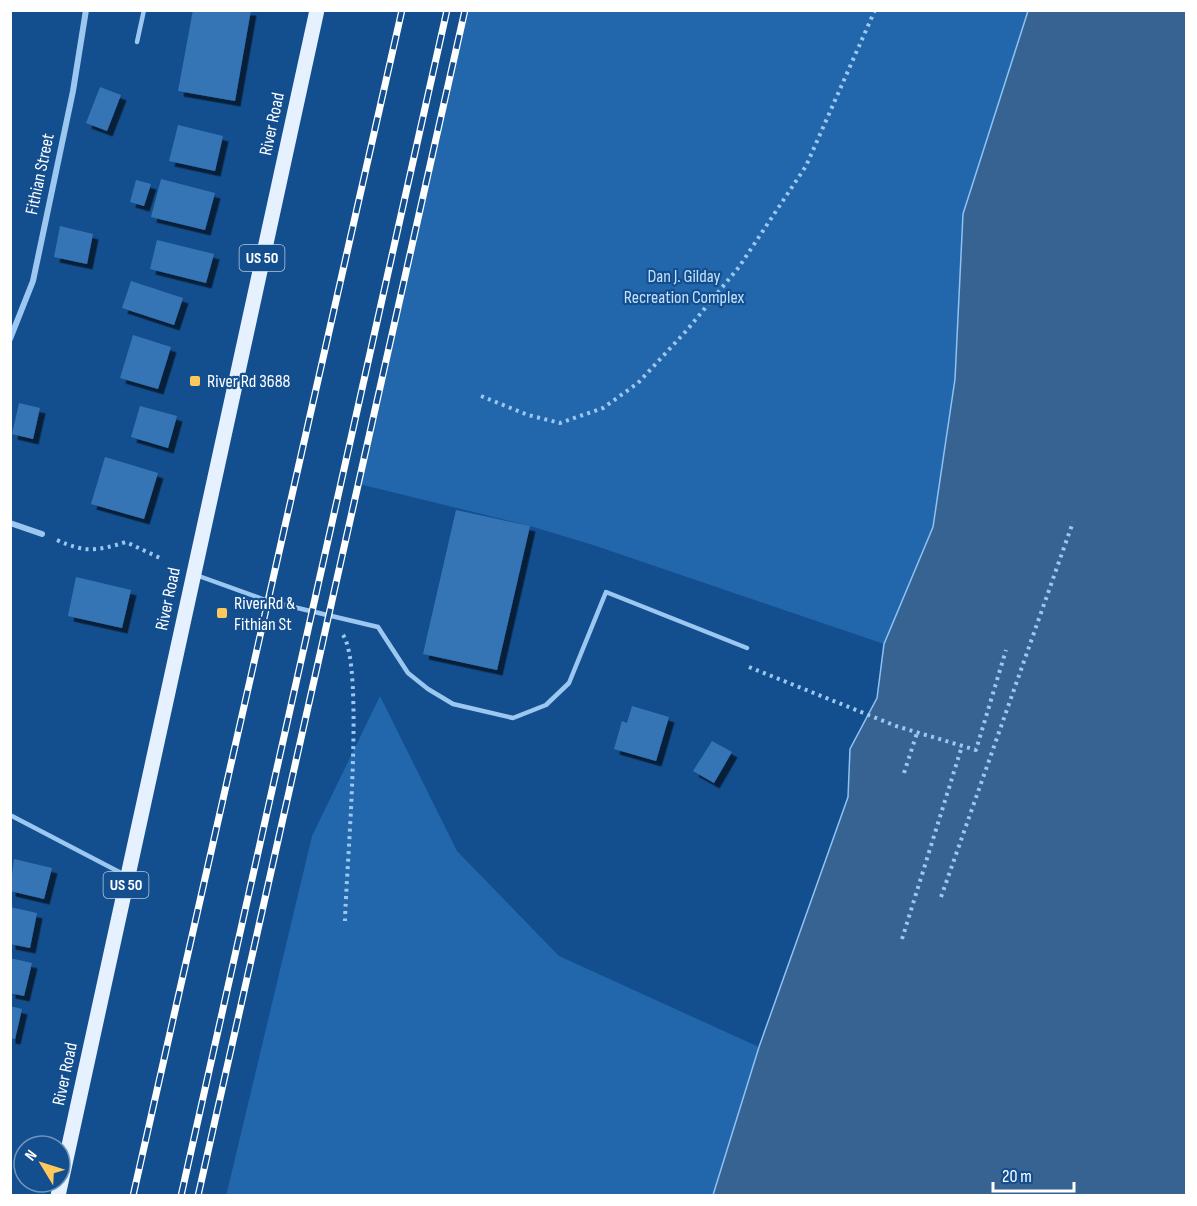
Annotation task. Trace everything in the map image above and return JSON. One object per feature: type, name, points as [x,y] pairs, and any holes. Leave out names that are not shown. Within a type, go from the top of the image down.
[{"type":"main road","name":"River Road","points":[[58,1196],[317,10]]},
{"type":"street","name":"Fithian Street","points":[[10,339],[33,281],[73,91],[86,10]]},
{"type":"street","points":[[10,523],[42,534]]},
{"type":"lane","points":[[137,42],[144,10]]},
{"type":"lane","points":[[193,574],[268,601],[378,627],[408,673],[453,704],[513,717],[546,705],[569,683],[606,592],[747,648]]},
{"type":"lane","points":[[10,815],[128,876]]},
{"type":"path","points":[[482,396],[528,415],[561,423],[603,408],[638,383],[687,330],[739,267],[806,166],[875,10]]},
{"type":"path","points":[[941,897],[1073,522]]},
{"type":"path","points":[[42,534],[79,550],[107,548],[126,542],[160,558]]},
{"type":"path","points":[[329,615],[348,642],[354,688],[345,921]]},
{"type":"path","points":[[749,667],[896,726],[976,750],[1006,650]]},
{"type":"path","points":[[904,773],[917,733]]},
{"type":"path","points":[[902,939],[962,746]]},
{"type":"green space","name":"Dan J. Gilday Recreation Complex","points":[[465,11],[1028,11],[963,214],[955,379],[933,527],[884,644],[593,545],[530,526],[359,484]]},
{"type":"green space","points":[[380,696],[457,851],[559,956],[759,1047],[713,1195],[226,1196],[312,836]]},
{"type":"shaded area","points":[[1028,11],[1186,11],[1186,1195],[713,1195],[759,1047],[848,797],[850,749],[877,698],[884,644],[933,527],[955,379],[963,214]]},
{"type":"building","points":[[193,10],[251,10],[235,101],[178,91]]},
{"type":"building","points":[[100,87],[121,95],[107,131],[86,123]]},
{"type":"building","points":[[178,125],[223,136],[215,171],[169,161]]},
{"type":"building","points":[[161,179],[215,193],[205,230],[151,217]]},
{"type":"building","points":[[136,180],[151,184],[144,206],[130,202]]},
{"type":"building","points":[[60,226],[93,234],[87,264],[54,257]]},
{"type":"building","points":[[157,240],[214,254],[206,283],[150,269]]},
{"type":"building","points":[[131,281],[183,298],[174,325],[122,308]]},
{"type":"building","points":[[133,335],[171,347],[158,389],[120,378]]},
{"type":"building","points":[[19,403],[40,408],[33,439],[12,434]]},
{"type":"building","points":[[140,406],[177,416],[168,448],[131,437]]},
{"type":"building","points":[[105,457],[158,473],[144,519],[91,504]]},
{"type":"building","points":[[456,510],[530,526],[497,670],[423,654]]},
{"type":"building","points":[[76,577],[131,590],[122,628],[68,616]]},
{"type":"building","points":[[632,706],[669,717],[656,761],[614,749],[622,721],[627,723]]},
{"type":"building","points":[[712,741],[732,752],[714,783],[693,771]]},
{"type":"building","points":[[14,859],[52,868],[44,899],[10,891]]},
{"type":"building","points":[[10,907],[37,913],[30,948],[10,944]]},
{"type":"building","points":[[10,958],[32,963],[24,996],[10,993]]},
{"type":"building","points":[[10,1006],[22,1009],[15,1039],[10,1038]]},
{"type":"railway","points":[[133,1196],[402,10]]},
{"type":"railway","points":[[181,1196],[447,10]]},
{"type":"railway","points":[[198,1196],[465,10]]},
{"type":"place","name":"River Rd 3688","points":[[195,381]]},
{"type":"place","name":"River Rd & Fithian St","points":[[222,613]]}]
